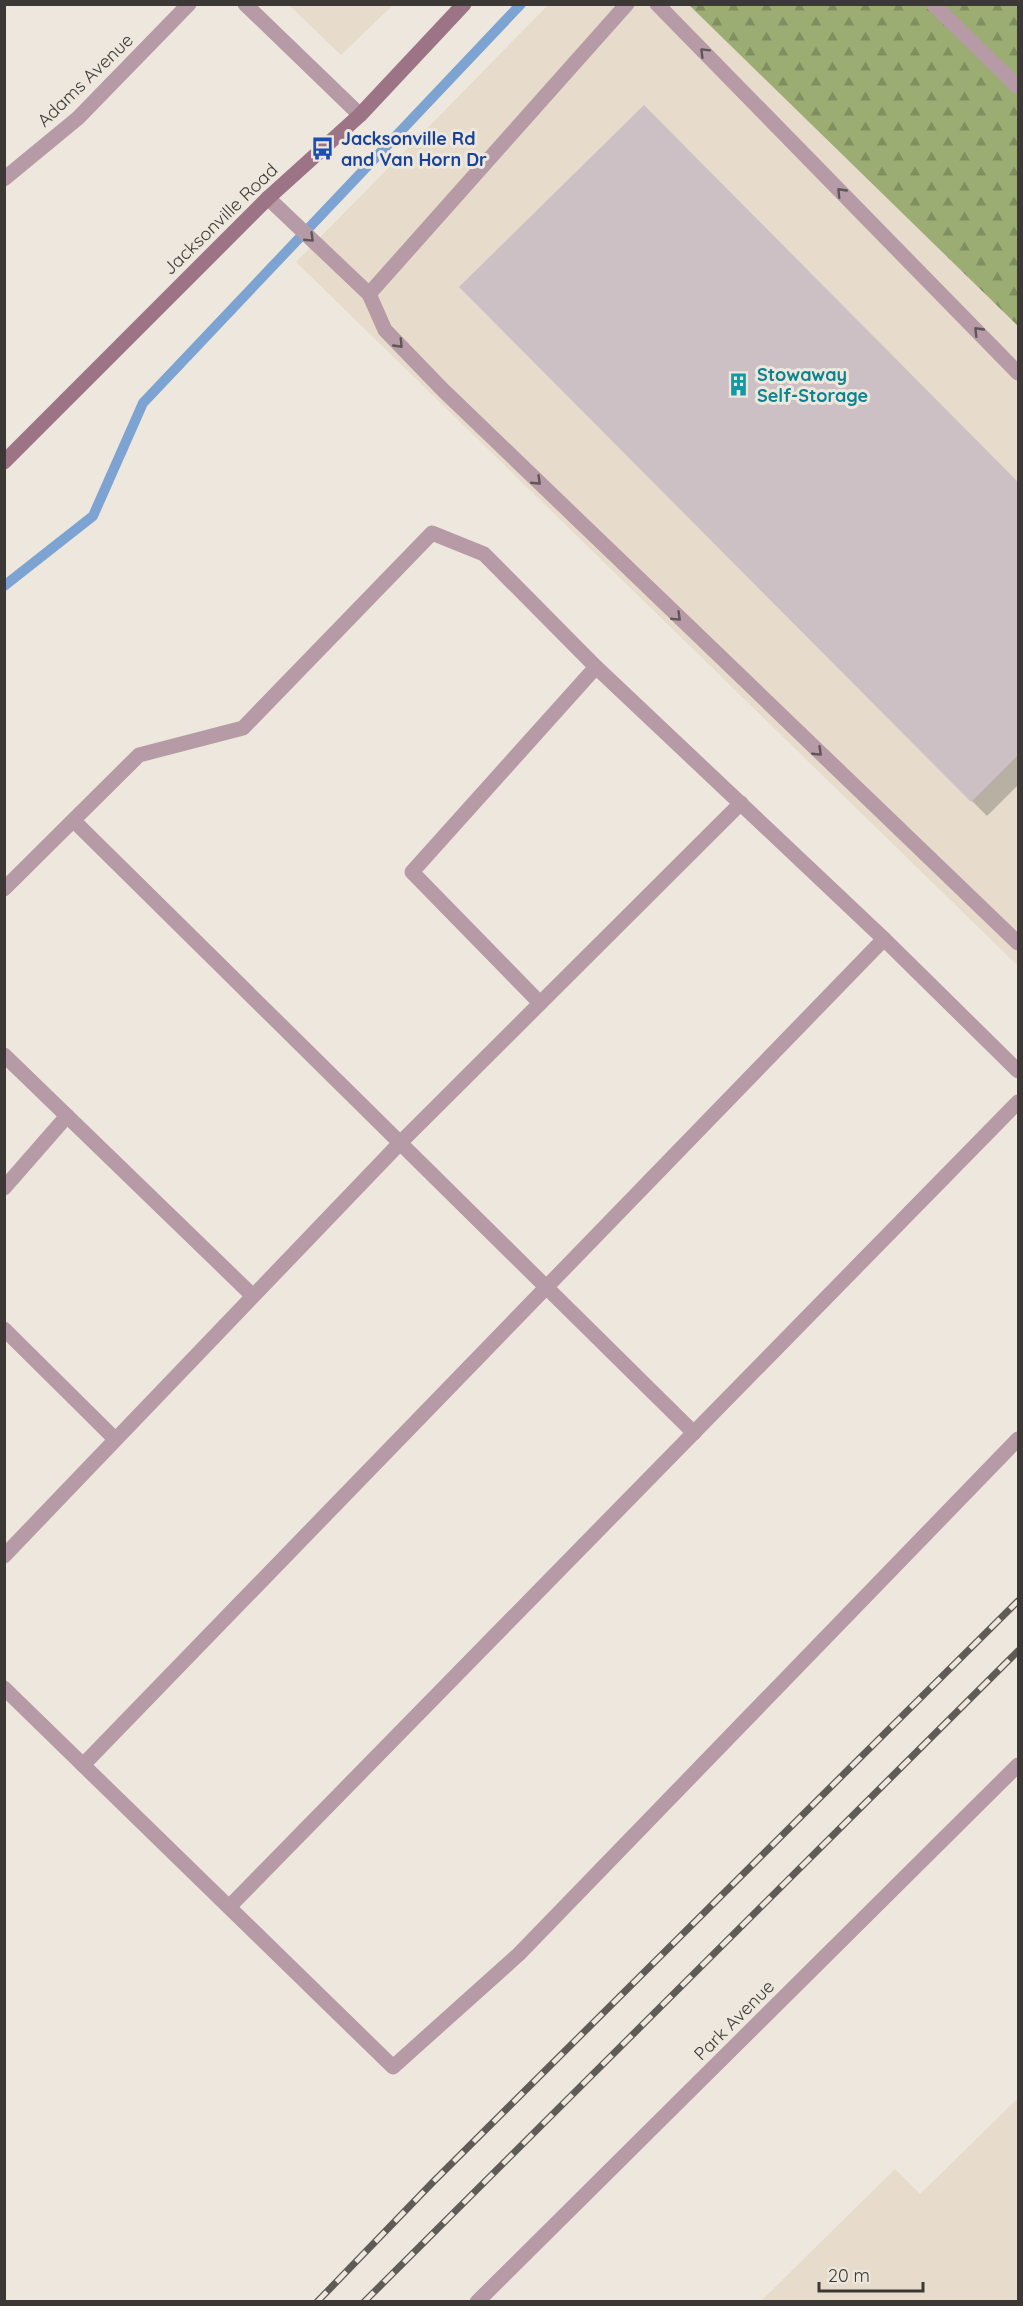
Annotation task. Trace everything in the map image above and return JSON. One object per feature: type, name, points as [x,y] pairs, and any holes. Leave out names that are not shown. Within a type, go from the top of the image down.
[{"type":"main road","name":"Jacksonville Road","points":[[4,462],[268,198],[360,115],[464,4]]},
{"type":"street","name":"Adams Avenue","points":[[4,179],[78,118],[189,4]]},
{"type":"street","points":[[245,4],[360,115]]},
{"type":"street","points":[[369,294],[627,4]]},
{"type":"street","points":[[657,4],[1018,373]]},
{"type":"street","points":[[933,4],[1018,87]]},
{"type":"street","points":[[268,198],[369,294],[386,330],[443,390],[1018,943]]},
{"type":"street","points":[[4,889],[139,755],[243,728],[432,533],[484,554],[596,667],[884,939],[1018,1071]]},
{"type":"street","points":[[540,1003],[412,873],[596,667]]},
{"type":"street","points":[[4,1556],[400,1143],[741,803]]},
{"type":"street","points":[[74,821],[694,1433]]},
{"type":"street","points":[[83,1765],[884,939]]},
{"type":"street","points":[[4,1055],[252,1295]]},
{"type":"street","points":[[229,1907],[1018,1102]]},
{"type":"street","points":[[4,1188],[67,1116]]},
{"type":"street","points":[[4,1329],[115,1439]]},
{"type":"street","points":[[4,1688],[393,2067],[519,1954],[1018,1439]]},
{"type":"street","name":"Park Avenue","points":[[477,2301],[1018,1765]]},
{"type":"shaded area","points":[[289,5],[393,5],[341,55]]},
{"type":"shaded area","points":[[548,5],[689,5],[1018,326],[1018,966],[296,262]]},
{"type":"shaded area","points":[[1018,2098],[1018,2301],[761,2301],[895,2169],[920,2194]]},
{"type":"green space","points":[[689,5],[1018,5],[1018,326]]},
{"type":"building","name":"Stowaway Self-Storage","points":[[644,105],[1018,482],[1018,755],[971,802],[459,287]]},
{"type":"waterway","points":[[4,586],[93,516],[143,403],[521,4]]},
{"type":"railway","points":[[317,2302],[433,2182],[1018,1601]]},
{"type":"railway","points":[[364,2302],[1018,1651]]},
{"type":"place","name":"Jacksonville Rd and Van Horn Dr","points":[[323,148]]},
{"type":"place","name":"Stowaway Self-Storage","points":[[739,384]]}]
